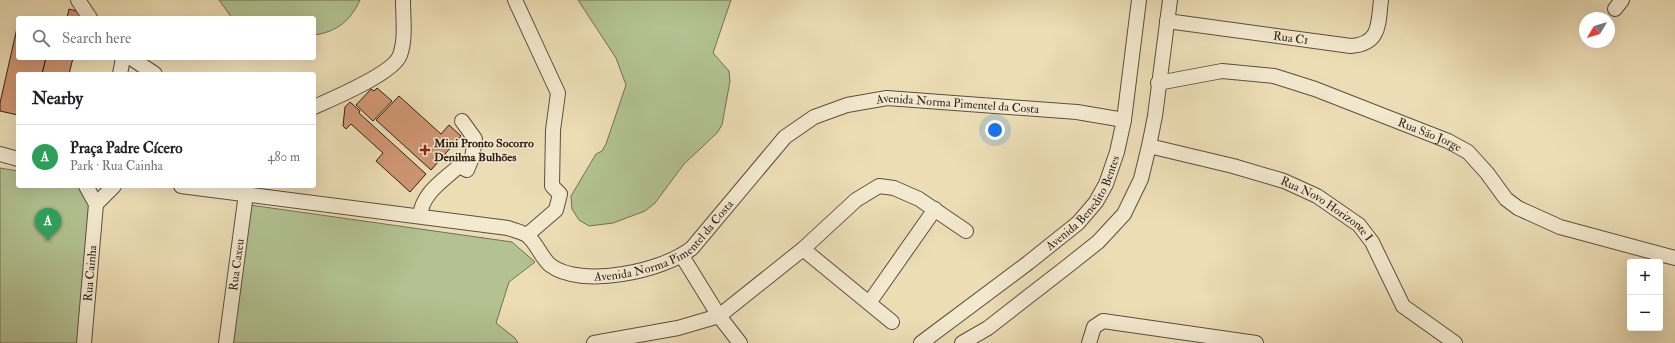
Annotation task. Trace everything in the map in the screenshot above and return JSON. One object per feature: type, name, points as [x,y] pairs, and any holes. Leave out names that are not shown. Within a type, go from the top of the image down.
[{"type":"street","points":[[78,0],[89,16]]},
{"type":"street","points":[[316,106],[351,91],[395,64],[400,57],[403,44],[403,0]]},
{"type":"street","points":[[214,188],[246,190],[508,228],[527,235],[556,210],[560,194],[552,186],[553,130],[558,93],[514,0]]},
{"type":"street","name":"Avenida Benedito Bentes","points":[[930,340],[1078,223],[1096,202],[1106,184],[1117,152],[1124,120],[1139,0]]},
{"type":"street","points":[[962,343],[988,328],[1098,242],[1124,214],[1141,179],[1149,146],[1155,116],[1158,83],[1170,0]]},
{"type":"street","name":"Rua C1","points":[[1167,21],[1359,46],[1372,39],[1377,31],[1381,0]]},
{"type":"street","points":[[120,72],[122,60]]},
{"type":"street","points":[[134,60],[152,72]]},
{"type":"street","name":"Rua São Jorge","points":[[1158,83],[1234,70],[1274,76],[1315,89],[1448,141],[1468,152],[1488,173],[1506,199],[1518,208],[1560,227],[1675,258]]},
{"type":"street","name":"Avenida Norma Pimentel da Costa","points":[[527,235],[550,264],[565,273],[593,276],[617,275],[647,270],[682,256],[692,248],[785,137],[814,117],[847,105],[887,98],[1077,112],[1124,120]]},
{"type":"street","points":[[420,216],[421,205],[425,197],[459,166],[467,170],[472,158],[475,139],[462,121]]},
{"type":"street","name":"Rua Novo Horizonte I","points":[[1149,146],[1233,166],[1277,179],[1317,196],[1359,225],[1372,242],[1403,306],[1455,343]]},
{"type":"street","points":[[0,154],[16,158]]},
{"type":"street","points":[[0,159],[16,159]]},
{"type":"street","points":[[594,343],[678,328],[719,316],[803,249],[856,200],[879,186],[894,188],[919,199],[966,231]]},
{"type":"street","points":[[87,188],[96,204],[112,188]]},
{"type":"street","name":"Rua Caxeu","points":[[226,343],[246,190]]},
{"type":"street","name":"Rua Cainha","points":[[84,343],[96,204]]},
{"type":"street","points":[[869,303],[935,209]]},
{"type":"street","points":[[803,249],[892,322]]},
{"type":"street","points":[[682,256],[719,316],[740,343]]},
{"type":"street","points":[[1089,343],[1094,327],[1103,321],[1169,337],[1256,343]]},
{"type":"green space","points":[[219,0],[360,0],[348,19],[342,24],[330,31],[316,34],[316,16],[231,16]]},
{"type":"green space","points":[[578,0],[731,0],[713,53],[729,71],[730,81],[722,125],[717,133],[684,164],[655,203],[645,211],[613,223],[589,226],[579,220],[572,209],[571,196],[596,154],[602,151],[606,144],[626,85],[616,58]]},
{"type":"green space","points":[[0,168],[16,171],[16,188],[94,188],[100,195],[84,343],[0,343]]},
{"type":"green space","points":[[250,205],[512,242],[535,262],[509,282],[496,323],[515,338],[518,343],[232,343]]},
{"type":"building","points":[[69,9],[83,13],[82,16],[67,16]]},
{"type":"building","points":[[16,32],[16,60],[46,60],[42,72],[16,72],[16,115],[0,111],[0,103]]},
{"type":"building","points":[[46,60],[72,60],[70,72],[42,72]]},
{"type":"building","points":[[377,88],[392,101],[373,121],[356,105],[371,89],[374,91]]},
{"type":"building","points":[[399,96],[441,134],[449,125],[461,136],[431,170],[376,120]]},
{"type":"building","points":[[350,102],[360,111],[359,113],[426,174],[410,192],[376,161],[383,153],[351,124],[346,129],[343,126],[345,107]]},
{"type":"place","name":"Mini Pronto Socorro Denilma Bulhões","points":[[425,150]]},
{"type":"place","name":"Praça Padre Cícero","points":[[48,241]]}]
